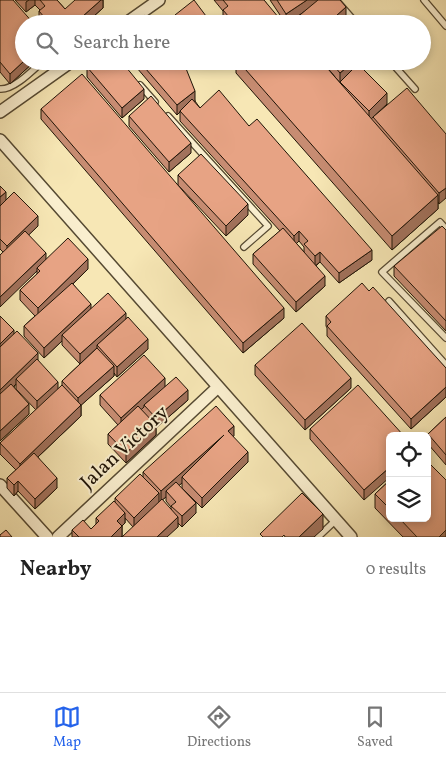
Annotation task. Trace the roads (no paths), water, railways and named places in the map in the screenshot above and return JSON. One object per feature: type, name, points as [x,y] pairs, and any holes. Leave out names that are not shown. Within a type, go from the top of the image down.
[{"type":"street","points":[[138,15],[159,0]]},
{"type":"street","points":[[0,112],[56,70]]},
{"type":"street","points":[[0,140],[351,537]]},
{"type":"street","name":"Jalan Victory","points":[[58,537],[218,387]]},
{"type":"street","points":[[0,485],[48,537]]},
{"type":"lane","points":[[336,0],[349,15]]},
{"type":"lane","points":[[424,0],[446,26]]},
{"type":"lane","points":[[0,89],[12,86],[32,70]]},
{"type":"lane","points":[[398,70],[415,89]]},
{"type":"lane","points":[[138,83],[157,104]]},
{"type":"lane","points":[[164,112],[268,226],[244,247]]},
{"type":"lane","points":[[446,228],[440,222],[382,272],[446,338]]},
{"type":"lane","points":[[389,301],[446,365]]},
{"type":"lane","points":[[318,537],[336,520]]}]
